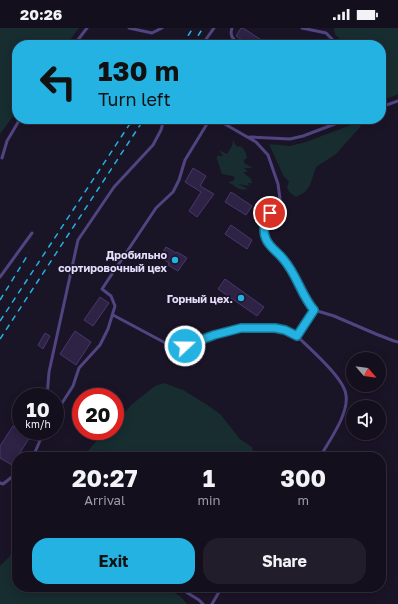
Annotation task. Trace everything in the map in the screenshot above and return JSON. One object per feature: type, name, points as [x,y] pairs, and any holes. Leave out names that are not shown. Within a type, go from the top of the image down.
[{"type":"lane","points":[[78,40],[87,28]]},
{"type":"lane","points":[[129,28],[152,34],[162,28]]},
{"type":"lane","points":[[206,40],[214,28]]},
{"type":"lane","points":[[232,28],[231,34],[235,40]]},
{"type":"lane","points":[[302,28],[323,32],[329,35]]},
{"type":"lane","points":[[326,28],[332,40]]},
{"type":"lane","points":[[386,105],[398,101]]},
{"type":"lane","points":[[2,158],[7,141],[17,124]]},
{"type":"lane","points":[[48,388],[49,372],[78,240],[114,187],[153,145],[158,138],[162,124]]},
{"type":"lane","points":[[64,400],[73,386],[79,368],[104,338],[113,315],[115,306],[113,300],[111,296],[102,289],[156,208],[173,192],[179,180],[185,160],[207,124]]},
{"type":"lane","points":[[224,124],[259,144],[268,155],[280,192],[280,204],[270,213],[266,221],[264,228],[266,239],[284,259],[293,272],[309,304],[314,310],[334,316],[398,342]]},
{"type":"lane","points":[[248,137],[290,138],[303,136],[335,124]]},
{"type":"lane","points":[[0,277],[32,234]]},
{"type":"lane","points":[[297,336],[314,310]]},
{"type":"lane","points":[[113,315],[171,346],[178,347],[241,328],[275,328],[285,330],[297,336],[338,378],[345,388],[346,396],[344,410],[323,452]]},
{"type":"lane","points":[[35,452],[40,440]]},
{"type":"lane","points":[[0,483],[3,484],[12,477]]},
{"type":"lane","points":[[186,592],[203,604]]},
{"type":"lane","points":[[212,604],[219,592]]},
{"type":"green space","points":[[0,28],[79,28],[70,40],[12,40],[12,118],[0,134]]},
{"type":"green space","points":[[334,28],[398,28],[398,94],[386,98],[386,40],[341,40],[335,35]]},
{"type":"green space","points":[[353,124],[360,124],[361,126],[336,154],[316,167],[310,185],[305,192],[296,197],[289,192],[287,187],[289,181],[284,177],[269,144],[290,146],[306,142]]},
{"type":"green space","points":[[233,140],[236,146],[242,147],[246,153],[247,158],[244,160],[244,163],[253,168],[244,168],[248,172],[243,172],[251,179],[252,183],[248,183],[249,186],[238,184],[248,189],[245,190],[235,187],[228,182],[233,181],[235,178],[233,176],[222,174],[217,159],[217,156],[223,156],[219,150],[227,154],[232,146]]},
{"type":"green space","points":[[164,383],[183,390],[220,414],[240,439],[252,447],[254,452],[87,452],[98,440],[124,440],[124,414],[131,405],[155,386]]},
{"type":"green space","points":[[12,550],[12,592],[174,592],[181,597],[187,604],[0,604],[0,566],[10,556]]},
{"type":"building","points":[[241,28],[243,28],[261,40],[242,40],[236,36]]},
{"type":"building","points":[[193,168],[206,176],[200,186],[214,194],[197,217],[189,211],[201,192],[185,182]]},
{"type":"building","points":[[231,192],[252,206],[246,215],[225,202]]},
{"type":"building","points":[[231,225],[252,240],[247,249],[225,234]]},
{"type":"building","name":"Дробильно сортировочный цех","points":[[166,247],[187,258],[178,271],[168,265],[169,263],[160,257]]},
{"type":"building","name":"Горный цех.","points":[[225,279],[264,307],[257,316],[218,289]]},
{"type":"building","points":[[100,297],[109,303],[93,326],[84,320]]},
{"type":"building","points":[[75,331],[91,342],[76,365],[60,354]]},
{"type":"building","points":[[45,333],[50,336],[43,349],[38,345]]},
{"type":"building","points":[[12,428],[12,440],[28,440],[20,452],[12,452],[12,465],[0,458],[0,446]]},
{"type":"railway","points":[[185,40],[193,28]]},
{"type":"railway","points":[[195,40],[203,28]]},
{"type":"railway","points":[[0,321],[130,124]]},
{"type":"railway","points":[[0,339],[141,124]]},
{"type":"railway","points":[[0,300],[29,253]]},
{"type":"place","name":"Дробильно сортировочный цех","points":[[175,260]]},
{"type":"place","name":"Горный цех.","points":[[241,298]]},
{"type":"route","points":[[185,346],[214,335],[241,328],[275,328],[291,332],[297,336],[314,310],[304,295],[293,272],[284,259],[266,239],[264,228],[270,213]]}]
